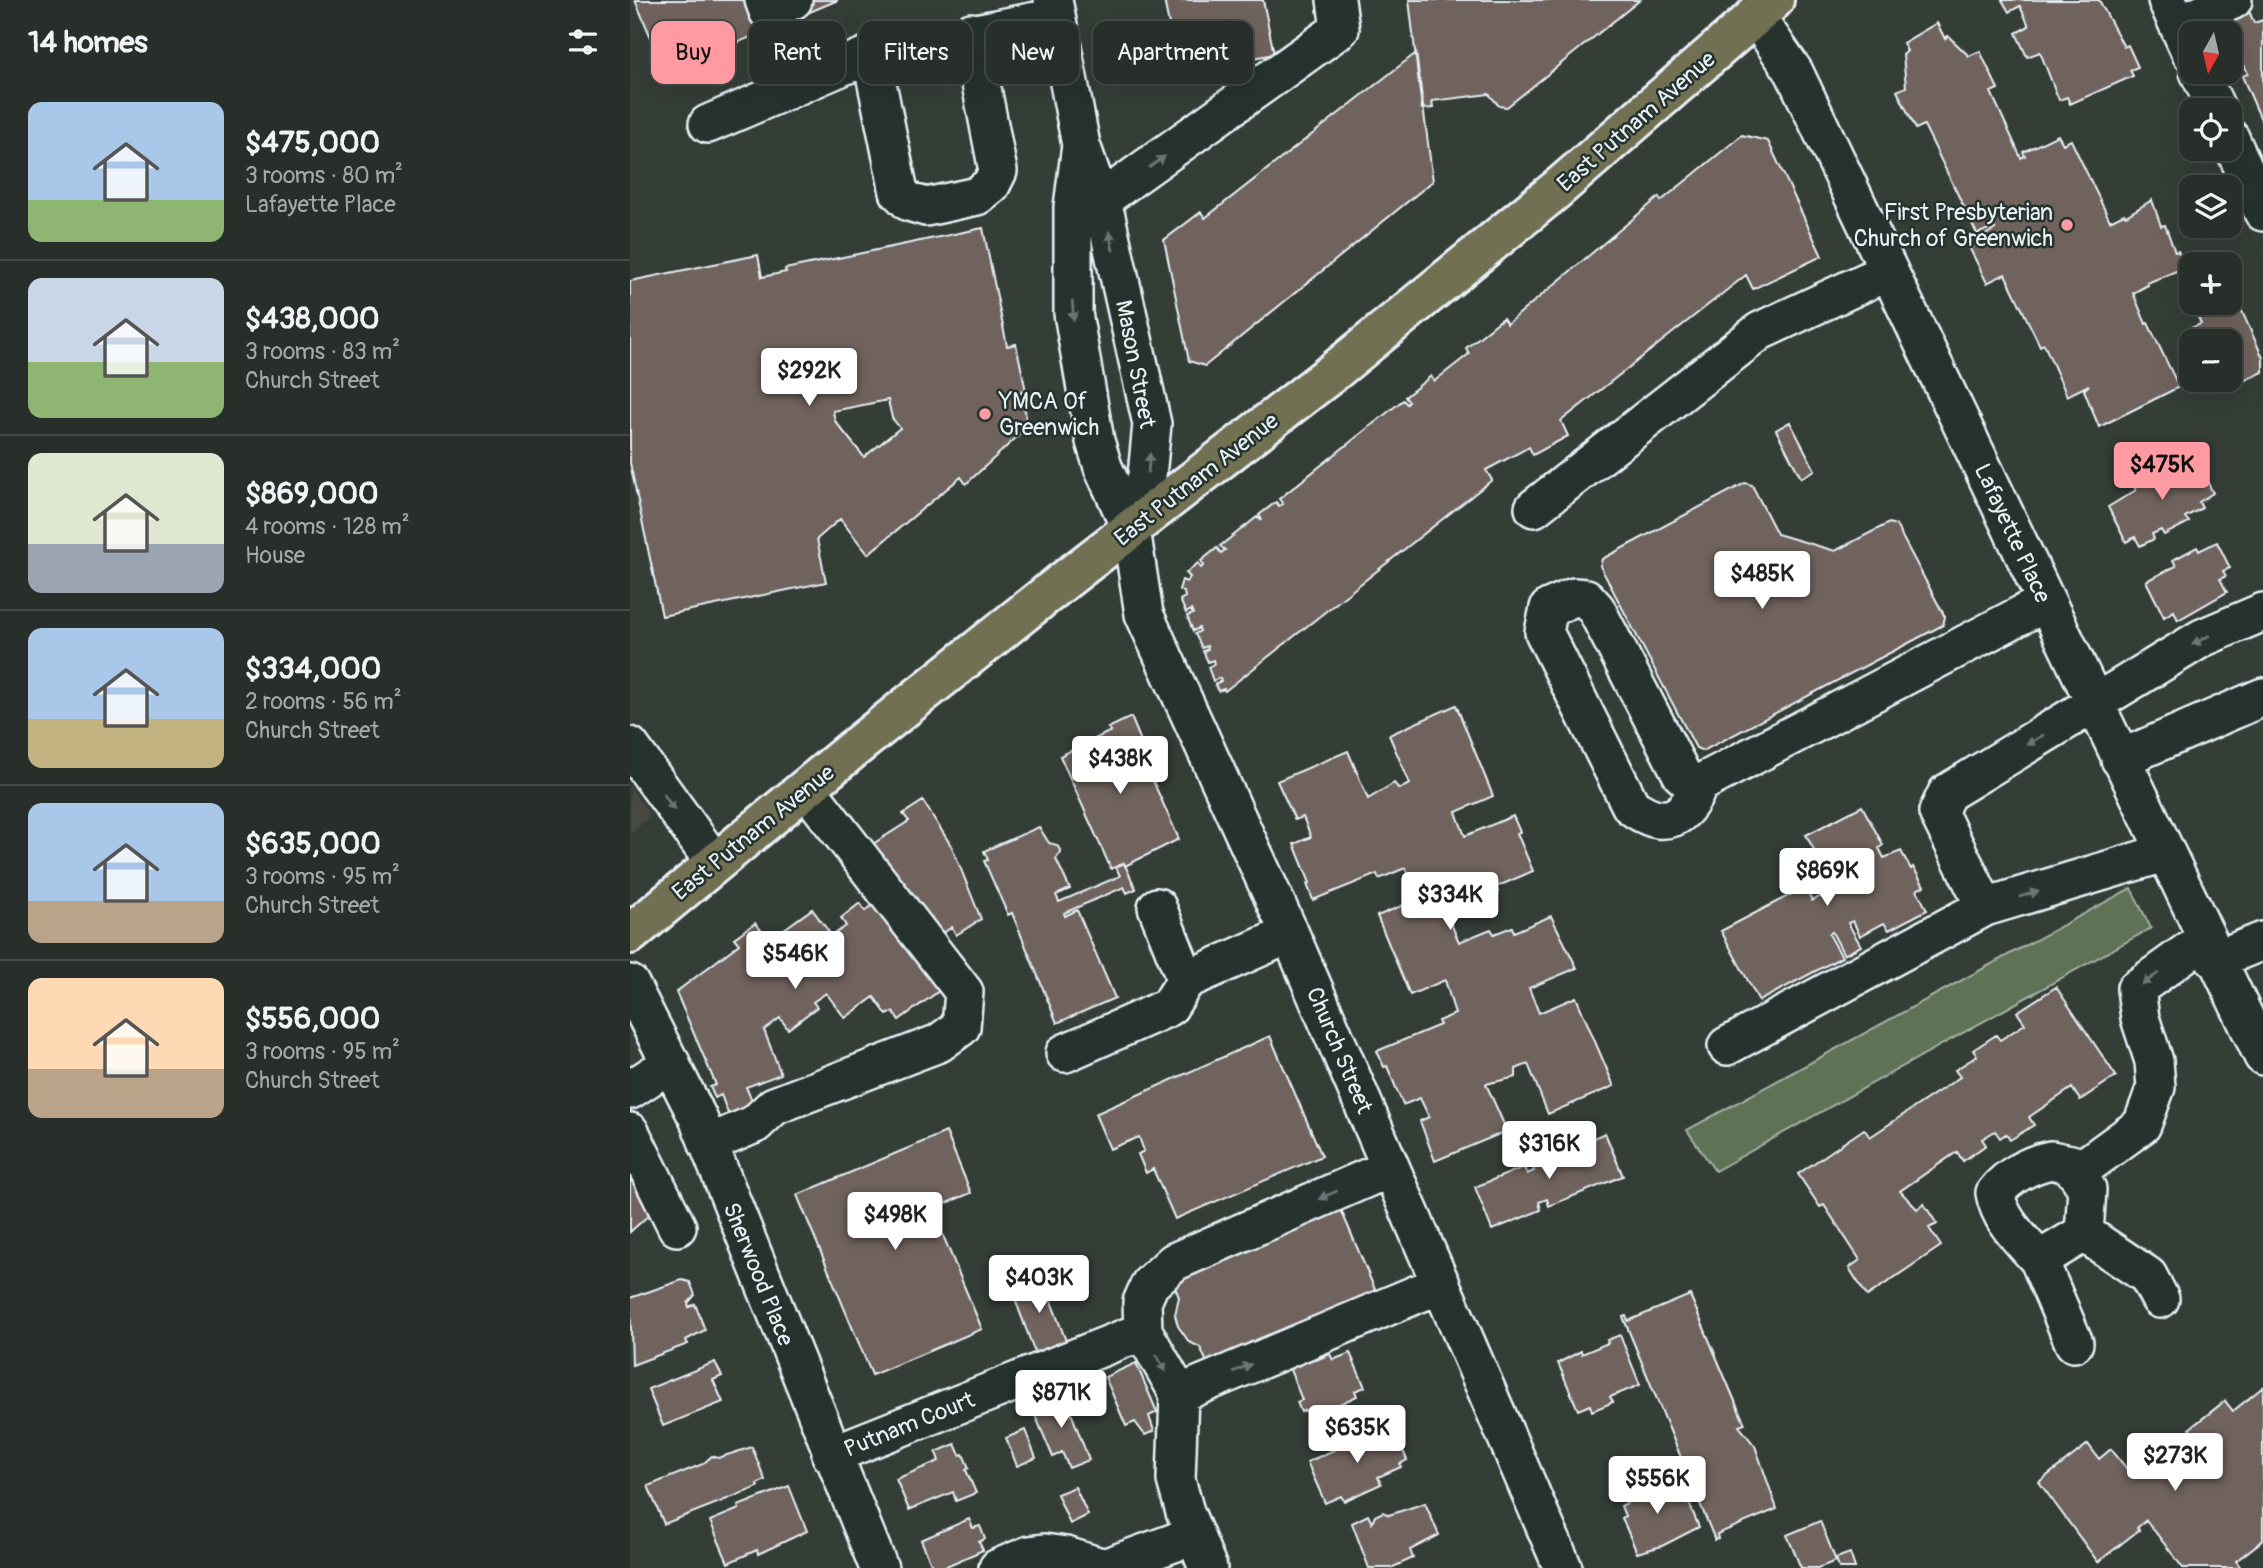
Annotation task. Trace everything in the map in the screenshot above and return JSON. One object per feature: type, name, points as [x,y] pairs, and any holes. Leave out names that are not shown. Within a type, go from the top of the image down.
[{"type":"main road","name":"East Putnam Avenue","points":[[630,934],[806,788],[1131,529],[1322,382],[1566,183],[1764,7]]},
{"type":"street","points":[[764,0],[768,11],[793,0]]},
{"type":"street","points":[[2189,21],[2233,0]]},
{"type":"street","name":"Lafayette Place","points":[[1764,7],[2164,853],[2263,1056]]},
{"type":"street","points":[[972,32],[1055,8]]},
{"type":"street","name":"Mason Street","points":[[1055,8],[1081,145],[1101,201],[1152,424],[1147,476],[1131,529]]},
{"type":"street","points":[[1101,201],[1338,14]]},
{"type":"street","points":[[877,84],[899,192],[909,202],[926,207],[977,196],[991,185],[998,171],[972,37]]},
{"type":"street","points":[[708,124],[859,59]]},
{"type":"street","name":"Mason Street","points":[[1081,145],[1073,207],[1073,313],[1095,441],[1103,467],[1131,529]]},
{"type":"street","points":[[2240,161],[2263,212]]},
{"type":"street","points":[[1534,508],[1760,331],[1889,271]]},
{"type":"street","name":"Church Street","points":[[1131,529],[1144,614],[1152,635],[1290,934],[1563,1568]]},
{"type":"street","points":[[1699,784],[1690,807],[1679,816],[1659,819],[1642,814],[1632,806],[1544,632],[1549,608],[1574,597],[1586,598],[1595,609],[1682,775],[1691,783],[1699,784],[2046,602]]},
{"type":"street","points":[[1985,907],[1938,813],[1947,793],[2202,638],[2263,612]]},
{"type":"street","points":[[2120,759],[2263,697]]},
{"type":"street","points":[[631,752],[714,862]]},
{"type":"street","points":[[708,1144],[755,1124],[774,1106],[939,1043],[961,1027],[964,992],[806,788]]},
{"type":"street","points":[[1727,1046],[1985,907],[2164,853]]},
{"type":"street","points":[[1157,907],[1186,981]]},
{"type":"street","points":[[1065,1053],[1169,1007],[1186,981],[1290,934]]},
{"type":"street","points":[[2076,1172],[2142,1125],[2156,1087],[2154,1060],[2140,1018],[2136,989],[2210,949],[2263,941]]},
{"type":"street","name":"Sherwood Place","points":[[630,984],[671,1063],[708,1144],[831,1455],[879,1568]]},
{"type":"street","points":[[630,1090],[671,1063]]},
{"type":"street","points":[[631,1136],[677,1227]]},
{"type":"street","points":[[2074,1343],[2039,1260],[2008,1225],[1997,1206],[1995,1194],[2002,1184],[2036,1163],[2051,1160],[2071,1164],[2087,1189],[2084,1233]]},
{"type":"street","points":[[998,1568],[1029,1555],[1044,1553],[1066,1556],[1104,1568],[1202,1552],[1176,1480],[1179,1394],[1143,1331],[1142,1302],[1150,1284],[1174,1262],[1390,1168]]},
{"type":"street","points":[[2039,1260],[2084,1233]]},
{"type":"street","points":[[2084,1233],[2148,1276],[2160,1298]]},
{"type":"street","points":[[1179,1394],[1441,1284]]},
{"type":"street","name":"Putnam Court","points":[[831,1455],[1143,1331]]},
{"type":"shaded area","points":[[630,787],[650,816],[630,834]]},
{"type":"green space","points":[[2131,888],[2151,928],[1715,1171],[1687,1130]]},
{"type":"building","points":[[635,0],[838,0],[789,21],[749,21],[749,38],[735,44],[735,21],[651,21],[651,38]]},
{"type":"building","points":[[1164,0],[1263,0],[1274,54],[1253,58],[1253,21],[1168,21]]},
{"type":"building","points":[[1409,0],[1640,0],[1507,107],[1499,106],[1489,94],[1432,101],[1433,108],[1422,109]]},
{"type":"building","points":[[2002,0],[2099,0],[2124,47],[2128,45],[2138,67],[2130,70],[2133,76],[2070,104],[2067,97],[2059,100],[2040,52],[2027,57],[2016,33],[2029,26],[2020,6],[2009,12]]},
{"type":"building","points":[[2249,11],[2254,23],[2263,20],[2263,124],[2242,76],[2248,74],[2242,60],[2242,21],[2228,21]]},
{"type":"building","name":"First Presbyterian Church of Greenwich","points":[[1937,23],[1945,39],[1948,36],[1969,56],[1980,51],[1998,89],[1991,92],[2021,158],[2025,156],[2023,152],[2058,135],[2063,144],[2071,140],[2110,221],[2124,214],[2126,216],[2152,200],[2161,226],[2165,225],[2175,252],[2179,253],[2179,270],[2147,283],[2148,285],[2133,293],[2179,387],[2099,427],[2084,390],[2089,385],[2067,396],[2044,344],[2040,346],[2005,274],[1987,283],[1968,245],[1995,229],[1994,227],[1977,234],[1924,125],[1916,129],[1897,91],[1906,87],[1903,55],[1907,51],[1903,43]]},
{"type":"building","points":[[1416,53],[1433,181],[1205,366],[1189,361],[1164,240],[1201,212],[1205,218]]},
{"type":"building","points":[[1742,135],[1768,141],[1822,256],[1753,289],[1746,275],[1561,421],[1568,436],[1533,455],[1529,447],[1486,470],[1492,480],[1225,691],[1218,691],[1215,684],[1221,681],[1220,678],[1213,681],[1208,667],[1214,664],[1213,660],[1208,662],[1203,651],[1208,649],[1207,646],[1202,648],[1195,634],[1200,631],[1199,628],[1193,631],[1187,616],[1193,614],[1191,610],[1186,613],[1180,600],[1185,597],[1184,592],[1179,590],[1182,580],[1187,582],[1190,577],[1186,573],[1198,563],[1201,568],[1204,565],[1201,561],[1217,548],[1221,553],[1225,550],[1220,546],[1257,517],[1262,520],[1259,515],[1276,502],[1279,506],[1283,504],[1279,499],[1403,400],[1407,404],[1409,402],[1405,397],[1431,376],[1434,381],[1469,354],[1466,348],[1503,318],[1507,324],[1659,197],[1661,201]]},
{"type":"building","points":[[983,228],[1007,346],[1016,344],[1026,391],[1021,391],[1026,416],[1018,436],[966,484],[961,477],[868,554],[840,519],[817,539],[826,582],[662,616],[630,463],[630,281],[758,255],[762,277],[786,272],[785,269]],"holes":[[[888,400],[892,418],[900,428],[864,457],[835,421],[833,411]]]},
{"type":"building","points":[[2242,311],[2263,358],[2263,372],[2243,381],[2242,379],[2242,329],[2191,329],[2201,324],[2197,315],[2242,315]]},
{"type":"building","points":[[1790,422],[1815,470],[1801,478],[1776,430]]},
{"type":"building","points":[[2195,457],[2213,493],[2199,502],[2202,508],[2185,517],[2189,522],[2164,535],[2161,530],[2152,534],[2154,539],[2140,546],[2135,537],[2126,542],[2108,507],[2136,490],[2133,485]]},
{"type":"building","points":[[1745,483],[1752,485],[1777,534],[1835,551],[1889,523],[1896,525],[1945,617],[1943,625],[1703,751],[1696,748],[1600,566],[1602,559]]},
{"type":"building","points":[[2217,542],[2230,568],[2223,571],[2226,576],[2220,579],[2227,592],[2178,620],[2174,611],[2164,617],[2146,581],[2176,566],[2173,560],[2197,547],[2199,551]]},
{"type":"building","points":[[1456,705],[1493,796],[1456,812],[1465,836],[1513,816],[1533,871],[1496,887],[1498,892],[1479,899],[1482,905],[1449,919],[1459,942],[1491,929],[1494,934],[1512,927],[1514,932],[1551,916],[1577,968],[1529,988],[1539,1013],[1576,997],[1614,1086],[1548,1114],[1528,1064],[1516,1069],[1516,1077],[1486,1084],[1507,1131],[1435,1161],[1420,1121],[1429,1117],[1420,1098],[1403,1105],[1387,1066],[1384,1067],[1377,1051],[1440,1025],[1438,1021],[1455,1014],[1445,980],[1410,995],[1377,916],[1411,902],[1405,888],[1413,885],[1405,868],[1379,879],[1377,874],[1313,900],[1307,884],[1310,883],[1294,844],[1311,837],[1303,817],[1295,820],[1277,781],[1348,751],[1368,799],[1394,783],[1399,789],[1410,784],[1389,735]]},
{"type":"building","points":[[1131,717],[1141,741],[1136,743],[1179,839],[1125,866],[1124,863],[1111,869],[1060,756],[1111,731],[1108,728]]},
{"type":"building","points":[[923,801],[952,847],[981,919],[956,935],[952,927],[939,936],[910,890],[902,881],[894,887],[868,847],[909,821],[903,814]]},
{"type":"building","points":[[1862,806],[1883,845],[1879,848],[1884,858],[1901,851],[1911,869],[1913,867],[1924,886],[1917,890],[1927,910],[1889,930],[1884,923],[1860,936],[1853,921],[1848,923],[1861,946],[1844,955],[1832,932],[1829,934],[1842,957],[1759,1001],[1721,931],[1805,887],[1812,901],[1851,880],[1846,872],[1830,880],[1806,835]]},
{"type":"building","points":[[1039,827],[1049,843],[1057,845],[1061,852],[1056,859],[1070,889],[1056,895],[1059,902],[1120,876],[1116,867],[1124,863],[1136,889],[1127,893],[1124,887],[1064,913],[1065,916],[1077,910],[1115,998],[1057,1023],[1012,913],[1008,915],[984,861],[988,860],[984,851]]},
{"type":"building","points":[[860,903],[865,911],[876,903],[939,991],[899,1020],[893,1012],[887,1015],[874,997],[845,1018],[826,993],[813,1002],[817,1007],[788,1029],[780,1018],[764,1030],[781,1074],[746,1087],[754,1105],[729,1116],[721,1095],[715,1098],[710,1087],[716,1085],[676,992],[739,944],[734,938],[755,923],[776,947],[789,937],[783,930],[812,909],[835,940],[839,938],[836,933],[846,926],[841,918]]},
{"type":"building","points":[[2056,987],[2116,1076],[2080,1100],[2072,1088],[2029,1117],[2034,1125],[2010,1140],[2006,1134],[2000,1138],[1995,1131],[1982,1139],[1986,1145],[1963,1161],[1957,1152],[1900,1191],[1917,1209],[1924,1204],[1937,1224],[1929,1228],[1941,1246],[1867,1296],[1849,1268],[1860,1260],[1824,1205],[1820,1207],[1798,1174],[1864,1129],[1870,1137],[1960,1077],[1955,1070],[1977,1056],[1973,1050],[1996,1035],[2000,1040],[2025,1024],[2017,1012]]},
{"type":"building","points":[[1270,1036],[1322,1156],[1175,1219],[1153,1169],[1146,1173],[1138,1154],[1144,1151],[1139,1137],[1110,1149],[1095,1114]]},
{"type":"building","points":[[946,1132],[971,1193],[932,1209],[982,1329],[872,1375],[797,1195]]},
{"type":"building","points":[[1605,1133],[1623,1176],[1549,1206],[1547,1199],[1539,1202],[1541,1210],[1492,1230],[1475,1187],[1524,1167],[1527,1174],[1534,1171],[1532,1164]]},
{"type":"building","points":[[630,1173],[660,1205],[630,1232]]},
{"type":"building","points":[[1339,1205],[1379,1299],[1210,1369],[1200,1347],[1189,1342],[1178,1326],[1175,1315],[1179,1297],[1170,1275]]},
{"type":"building","points":[[1038,1275],[1040,1282],[1043,1280],[1066,1341],[1035,1353],[1015,1299],[1024,1296],[1018,1283]]},
{"type":"building","points":[[682,1280],[690,1282],[695,1295],[688,1303],[689,1307],[695,1304],[705,1330],[686,1340],[688,1344],[632,1365],[630,1298]]},
{"type":"building","points":[[1690,1295],[1745,1424],[1739,1426],[1755,1446],[1777,1509],[1717,1534],[1718,1539],[1715,1540],[1623,1317],[1626,1316],[1628,1321]]},
{"type":"building","points":[[1620,1335],[1640,1385],[1610,1397],[1613,1402],[1592,1411],[1590,1405],[1578,1410],[1558,1363],[1581,1351],[1582,1354],[1608,1343],[1607,1340]]},
{"type":"building","points":[[1350,1353],[1365,1387],[1355,1391],[1357,1396],[1311,1417],[1306,1410],[1301,1412],[1297,1402],[1302,1400],[1289,1367],[1315,1356],[1316,1360],[1330,1354],[1333,1360]]},
{"type":"building","points":[[715,1362],[722,1376],[713,1380],[723,1402],[663,1426],[648,1389]]},
{"type":"building","points":[[1136,1363],[1157,1412],[1149,1416],[1154,1431],[1145,1435],[1135,1422],[1126,1426],[1105,1377]]},
{"type":"building","points":[[2263,1387],[2263,1540],[2236,1561],[2241,1568],[2183,1568],[2146,1520],[2137,1528],[2139,1530],[2098,1562],[2039,1482],[2088,1444],[2099,1459],[2111,1449],[2131,1474],[2155,1455],[2162,1465],[2197,1439],[2189,1429],[2225,1401],[2233,1411]]},
{"type":"building","points":[[1064,1394],[1089,1460],[1069,1468],[1062,1452],[1053,1457],[1032,1408],[1048,1398],[1049,1401]]},
{"type":"building","points":[[1393,1427],[1407,1460],[1400,1464],[1401,1467],[1378,1477],[1381,1484],[1344,1501],[1341,1496],[1325,1503],[1307,1462],[1343,1446],[1345,1440],[1357,1440],[1384,1428],[1385,1431]]},
{"type":"building","points":[[1025,1430],[1036,1458],[1017,1466],[1006,1438]]},
{"type":"building","points":[[955,1444],[969,1468],[966,1470],[976,1493],[956,1501],[953,1492],[909,1510],[896,1479],[939,1461],[936,1452]]},
{"type":"building","points":[[752,1447],[765,1480],[757,1484],[758,1487],[664,1524],[648,1486],[703,1464],[712,1456],[718,1458]]},
{"type":"building","points":[[1680,1481],[1699,1527],[1662,1546],[1637,1553],[1622,1518],[1625,1516],[1621,1506],[1627,1503],[1621,1489],[1632,1484],[1636,1492],[1648,1487],[1650,1493]]},
{"type":"building","points":[[789,1486],[807,1531],[758,1554],[757,1550],[728,1563],[710,1521],[739,1509],[738,1506]]},
{"type":"building","points":[[1075,1487],[1088,1515],[1070,1524],[1057,1494]]},
{"type":"building","points":[[1425,1503],[1439,1535],[1410,1550],[1413,1558],[1391,1568],[1369,1568],[1352,1523],[1368,1515],[1372,1523],[1375,1516],[1383,1512],[1389,1515]]},
{"type":"building","points":[[969,1519],[973,1528],[980,1526],[985,1539],[979,1542],[983,1550],[942,1568],[933,1568],[921,1540]]},
{"type":"building","points":[[1820,1521],[1836,1561],[1818,1568],[1801,1568],[1787,1535]]},
{"type":"building","points":[[1850,1553],[1855,1568],[1839,1568],[1836,1558]]},
{"type":"place","name":"First Presbyterian Church of Greenwich","points":[[2067,225]]},
{"type":"place","name":"YMCA Of Greenwich","points":[[985,414]]}]
